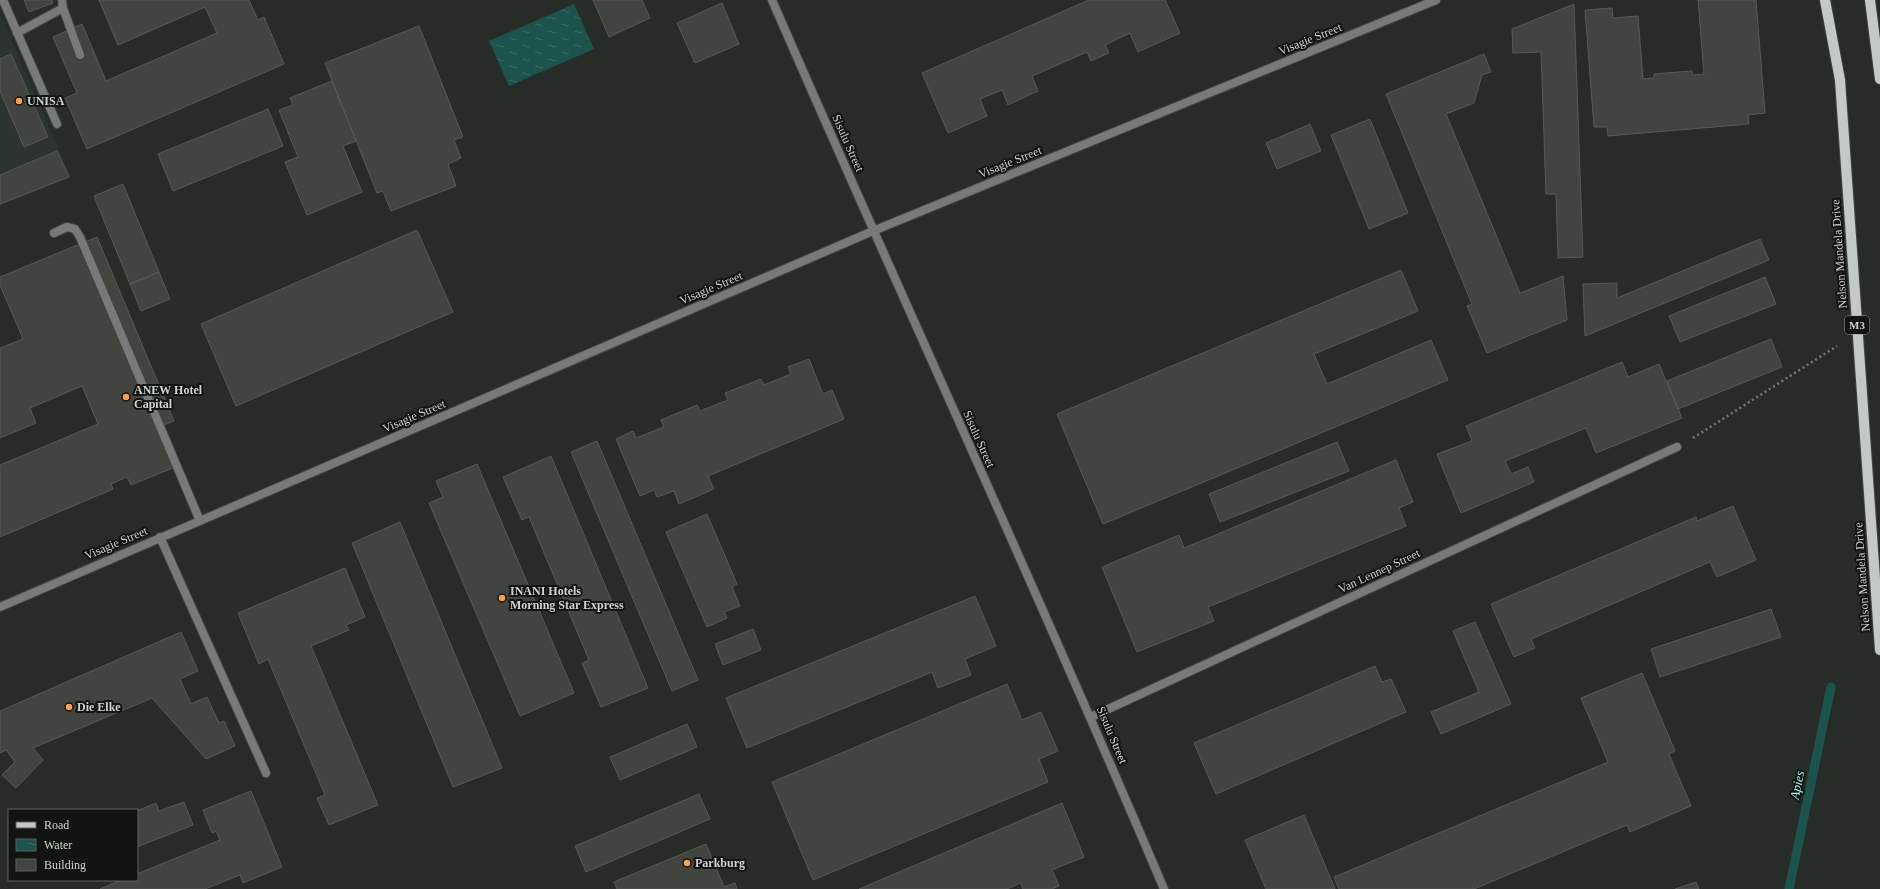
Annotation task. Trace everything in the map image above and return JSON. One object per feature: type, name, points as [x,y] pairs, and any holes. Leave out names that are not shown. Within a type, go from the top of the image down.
[{"type":"main road","name":"Nelson Mandela Drive","points":[[1825,0],[1840,80],[1880,650]]},
{"type":"main road","points":[[1870,0],[1880,80]]},
{"type":"street","points":[[3,0],[57,124]]},
{"type":"street","name":"Sisulu Street","points":[[772,0],[873,231],[1091,717],[1164,889]]},
{"type":"street","name":"Visagie Street","points":[[0,607],[873,231],[1436,0]]},
{"type":"street","points":[[17,33],[62,4],[80,55]]},
{"type":"street","points":[[54,233],[67,227],[75,229],[80,236],[200,521]]},
{"type":"street","name":"Van Lennep Street","points":[[1091,717],[1677,447]]},
{"type":"street","points":[[160,537],[266,773]]},
{"type":"path","points":[[1677,447],[1858,333]]},
{"type":"shaded area","name":"UNISA","points":[[0,14],[71,177],[0,206]]},
{"type":"water","points":[[574,4],[594,49],[509,86],[489,41]]},
{"type":"building","points":[[24,0],[52,0],[53,3],[29,12]]},
{"type":"building","points":[[99,0],[249,0],[258,20],[264,17],[284,64],[87,149],[65,98],[77,93],[53,37],[82,24],[106,81],[217,33],[205,7],[118,45]]},
{"type":"building","points":[[593,0],[642,0],[650,18],[609,37]]},
{"type":"building","points":[[1089,0],[1165,0],[1180,33],[1138,52],[1130,33],[1105,45],[1109,53],[1091,61],[1087,52],[1032,76],[1038,91],[1008,105],[1002,90],[980,99],[987,116],[948,133],[922,73]]},
{"type":"building","points":[[1698,0],[1756,0],[1765,113],[1748,115],[1749,124],[1608,136],[1607,127],[1594,127],[1585,10],[1612,8],[1613,18],[1638,16],[1643,79],[1654,78],[1654,74],[1692,71],[1692,75],[1704,74]]},
{"type":"building","points":[[722,3],[739,44],[695,63],[677,23]]},
{"type":"building","points":[[1574,4],[1583,257],[1558,258],[1556,194],[1546,194],[1541,52],[1513,53],[1512,29]]},
{"type":"building","points":[[419,26],[463,137],[454,140],[461,158],[448,164],[456,186],[391,211],[383,191],[377,193],[325,63]]},
{"type":"building","points":[[11,54],[48,137],[24,147],[0,91],[0,59]]},
{"type":"building","points":[[1484,54],[1491,72],[1482,75],[1474,103],[1446,114],[1520,293],[1563,276],[1567,320],[1487,353],[1467,306],[1472,304],[1386,94]]},
{"type":"building","points":[[332,81],[356,141],[343,146],[362,192],[307,215],[285,162],[298,157],[279,110],[293,105],[290,98]]},
{"type":"building","points":[[268,109],[283,146],[173,191],[158,154]]},
{"type":"building","points":[[1370,119],[1408,213],[1369,229],[1331,135]]},
{"type":"building","points":[[1310,124],[1321,151],[1277,169],[1266,143]]},
{"type":"building","points":[[57,151],[69,177],[0,204],[0,175]]},
{"type":"building","points":[[123,184],[159,272],[130,284],[94,196]]},
{"type":"building","points":[[417,230],[453,312],[236,406],[201,324]]},
{"type":"building","name":"ANEW Hotel Capital","points":[[97,237],[174,421],[161,426],[178,466],[131,485],[127,477],[111,484],[113,489],[0,537],[0,465],[98,424],[82,386],[30,408],[36,423],[0,438],[0,348],[23,339],[0,285],[0,277]]},
{"type":"building","points":[[1760,239],[1769,260],[1585,336],[1583,284],[1617,283],[1617,298]]},
{"type":"building","points":[[1401,270],[1418,311],[1314,354],[1327,384],[1431,340],[1448,380],[1103,524],[1057,414]]},
{"type":"building","points":[[159,272],[170,299],[141,311],[130,284]]},
{"type":"building","points":[[1765,277],[1776,304],[1680,342],[1669,316]]},
{"type":"building","points":[[1771,339],[1782,367],[1678,409],[1667,381]]},
{"type":"building","points":[[809,359],[823,394],[832,390],[844,419],[708,476],[714,489],[679,504],[674,491],[657,497],[654,490],[640,496],[616,439],[633,431],[636,438],[664,427],[661,420],[697,405],[700,411],[728,400],[725,393],[761,379],[764,385],[791,374],[788,367]]},
{"type":"building","points":[[1622,362],[1628,377],[1659,364],[1682,418],[1596,453],[1586,428],[1505,461],[1511,474],[1528,467],[1534,482],[1461,513],[1437,454],[1472,441],[1466,426]]},
{"type":"building","points":[[597,441],[698,680],[672,691],[571,452]]},
{"type":"building","points":[[1337,442],[1349,471],[1220,522],[1209,494]]},
{"type":"building","points":[[551,456],[648,688],[601,707],[582,663],[589,660],[529,517],[522,520],[503,477]]},
{"type":"building","points":[[1396,460],[1413,502],[1399,508],[1406,526],[1208,607],[1214,621],[1137,652],[1102,567],[1179,535],[1184,548]]},
{"type":"building","name":"INANI Hotels Morning Star Express","points":[[477,464],[574,693],[520,716],[429,503],[443,497],[436,481]]},
{"type":"building","points":[[1733,506],[1756,560],[1717,577],[1710,562],[1531,639],[1535,648],[1514,657],[1491,604],[1696,517],[1697,521]]},
{"type":"building","points":[[707,514],[737,584],[732,587],[740,606],[724,612],[727,618],[707,627],[666,532]]},
{"type":"building","points":[[400,522],[502,768],[453,787],[352,543]]},
{"type":"building","points":[[345,568],[365,617],[346,625],[349,630],[311,646],[378,805],[329,825],[317,798],[325,795],[268,659],[259,664],[238,613]]},
{"type":"building","points":[[975,596],[996,646],[965,659],[971,675],[938,688],[932,672],[747,748],[726,698]]},
{"type":"building","points":[[1771,609],[1781,637],[1660,677],[1651,649]]},
{"type":"building","points":[[1475,622],[1511,704],[1441,734],[1431,712],[1479,692],[1453,631]]},
{"type":"building","points":[[753,629],[761,650],[723,665],[715,644]]},
{"type":"building","name":"Die Elke","points":[[181,632],[198,671],[180,679],[191,704],[207,697],[219,723],[224,721],[235,746],[206,759],[152,698],[33,748],[43,760],[16,788],[2,775],[15,762],[6,750],[0,753],[0,711]]},
{"type":"building","points":[[1375,666],[1382,682],[1391,679],[1406,712],[1216,794],[1194,743]]},
{"type":"building","points":[[1642,673],[1675,751],[1669,754],[1691,806],[1630,832],[1627,825],[1474,889],[1339,889],[1334,877],[1608,762],[1581,698]]},
{"type":"building","points":[[1007,684],[1022,720],[1041,712],[1058,751],[1039,759],[1048,782],[813,880],[772,782]]},
{"type":"building","points":[[687,724],[697,747],[620,780],[610,757]]},
{"type":"building","points":[[251,791],[282,867],[243,883],[240,875],[205,889],[100,889],[120,881],[138,881],[138,874],[220,840],[216,831],[212,833],[203,810]]},
{"type":"building","points":[[699,794],[710,819],[586,872],[575,846]]},
{"type":"building","points":[[184,802],[193,825],[138,847],[138,811],[156,803],[159,811]]},
{"type":"building","points":[[1062,803],[1084,857],[1052,870],[1059,886],[1052,889],[1023,889],[1021,883],[1007,889],[859,889]]},
{"type":"building","points":[[1304,815],[1335,889],[1266,889],[1245,840]]},
{"type":"building","name":"Parkburg","points":[[706,844],[724,887],[735,883],[737,889],[617,889],[614,882]]},
{"type":"building","points":[[1696,882],[1699,889],[1675,889]]},
{"type":"waterway","name":"Apies","points":[[1789,889],[1831,687]]},
{"type":"place","name":"UNISA","points":[[19,101]]},
{"type":"place","name":"ANEW Hotel Capital","points":[[126,397]]},
{"type":"place","name":"INANI Hotels Morning Star Express","points":[[502,598]]},
{"type":"place","name":"Die Elke","points":[[69,707]]},
{"type":"place","name":"Parkburg","points":[[687,863]]}]
